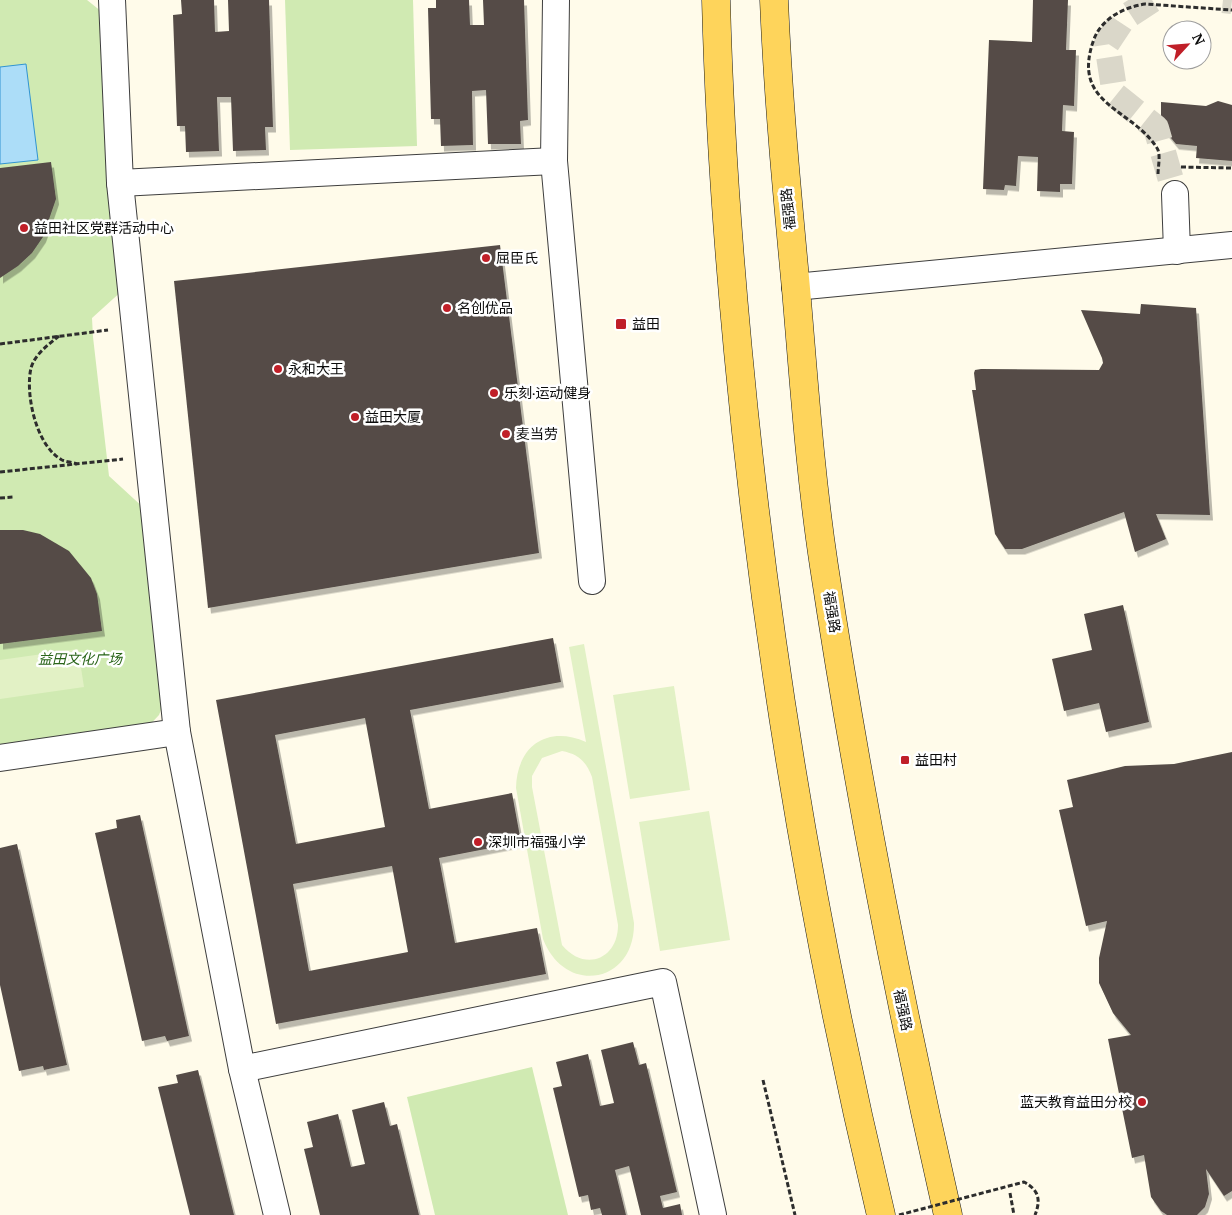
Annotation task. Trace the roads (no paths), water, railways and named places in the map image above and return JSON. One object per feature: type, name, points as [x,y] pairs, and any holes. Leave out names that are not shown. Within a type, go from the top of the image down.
[{"type":"main road","points":[[716,0],[728,240],[745,423],[766,605],[794,789],[824,958],[881,1215]]},
{"type":"main road","name":"福强路","points":[[774,0],[784,175],[807,429],[826,574],[892,955],[948,1215]]},
{"type":"street","points":[[112,0],[120,183],[177,732],[242,1069],[276,1215]]},
{"type":"street","points":[[556,0],[554,161],[592,581]]},
{"type":"street","points":[[120,183],[554,161]]},
{"type":"street","points":[[1167,185],[1177,251]]},
{"type":"street","points":[[795,287],[1232,245]]},
{"type":"street","points":[[0,758],[177,732]]},
{"type":"street","points":[[242,1069],[663,982],[713,1215]]},
{"type":"water","points":[[26,64],[38,160],[0,164],[0,67]]},
{"type":"tunnel","points":[[1152,0],[1123,19],[1107,43],[1115,95],[1156,128],[1175,194]]},
{"type":"tunnel","points":[[1223,0],[1232,1]]},
{"type":"place","name":"益田社区党群活动中心","points":[[24,228]]},
{"type":"place","name":"屈臣氏","points":[[486,258]]},
{"type":"place","name":"名创优品","points":[[447,308]]},
{"type":"place","name":"益田","points":[[621,324]]},
{"type":"place","name":"永和大王","points":[[278,369]]},
{"type":"place","name":"乐刻·运动健身","points":[[494,393]]},
{"type":"place","name":"益田大厦","points":[[355,417]]},
{"type":"place","name":"麦当劳","points":[[506,434]]},
{"type":"place","name":"益田村","points":[[905,760]]},
{"type":"place","name":"深圳市福强小学","points":[[478,842]]},
{"type":"place","name":"蓝天教育益田分校","points":[[1142,1102]]},
{"type":"park label","name":"益田文化广场","points":[[80,659]]}]
